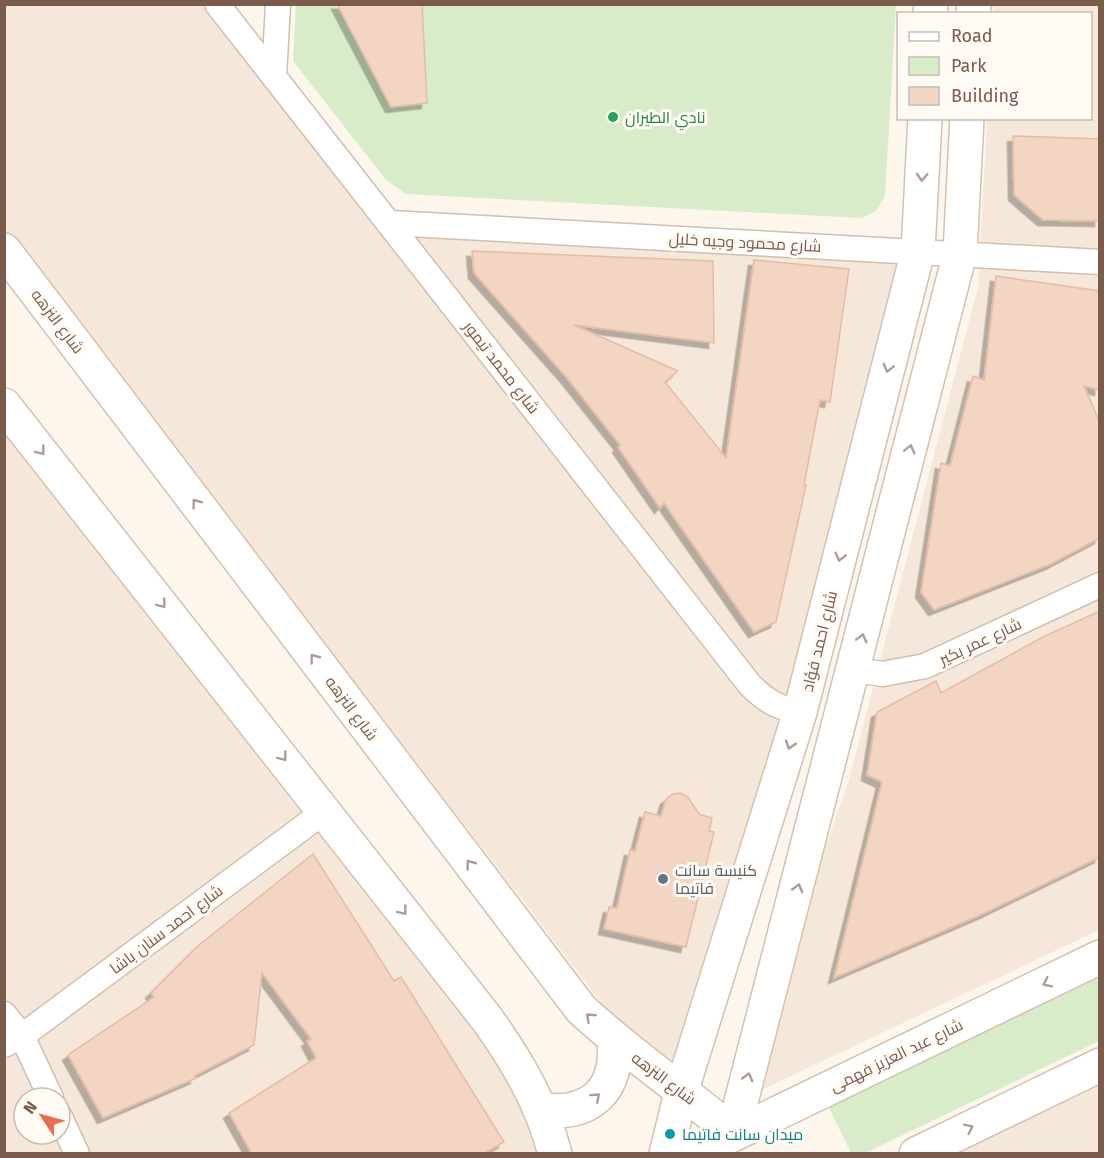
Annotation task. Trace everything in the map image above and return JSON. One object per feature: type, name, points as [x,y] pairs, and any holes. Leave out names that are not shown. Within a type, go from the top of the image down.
[{"type":"main road","name":"شارع احمد فؤاد","points":[[666,1154],[682,1089],[801,712],[918,251],[925,120]]},
{"type":"main road","points":[[734,1133],[855,670],[960,254],[967,120]]},
{"type":"main road","name":"شارع النزهه","points":[[4,250],[581,1009],[614,1039],[682,1089],[734,1133]]},
{"type":"main road","points":[[4,405],[487,1019],[517,1061],[542,1110],[555,1154]]},
{"type":"main road","name":"شارع عبد العزيز فهمى","points":[[693,1154],[1100,957]]},
{"type":"main road","points":[[542,1110],[563,1112],[583,1107],[600,1095],[611,1077],[616,1056],[614,1039]]},
{"type":"main road","points":[[916,1154],[1100,1065]]},
{"type":"street","name":"شارع محمد تيمور","points":[[217,4],[750,685],[773,704],[801,712]]},
{"type":"street","points":[[274,77],[278,4]]},
{"type":"street","name":"شارع محمود وجيه خليل","points":[[390,223],[1100,262]]},
{"type":"street","name":"شارع عمر بكير","points":[[855,670],[883,674],[925,666],[1100,585]]},
{"type":"street","name":"شارع احمد سنان باشا","points":[[13,1040],[325,811]]},
{"type":"street","points":[[4,1014],[13,1040],[43,1086]]},
{"type":"shaded area","points":[[202,4],[382,228],[906,261],[791,722],[664,1084],[5,229],[5,5]]},
{"type":"shaded area","points":[[993,5],[1099,5],[1099,930],[736,1102],[848,783],[978,287],[987,120],[1092,120],[1092,12],[993,12]]},
{"type":"shaded area","points":[[4,431],[511,1070],[543,1153],[5,1153]]},
{"type":"shaded area","points":[[1099,1083],[1099,1153],[946,1153]]},
{"type":"green space","name":"نادي الطيران","points":[[296,5],[896,5],[885,196],[876,211],[861,218],[406,194],[386,180],[293,61]]},
{"type":"green space","points":[[1099,972],[1099,1041],[865,1153],[851,1153],[826,1102]]},
{"type":"building","points":[[337,4],[422,4],[427,103],[391,107]]},
{"type":"building","points":[[1013,136],[1100,139],[1100,221],[1043,220],[1014,195]]},
{"type":"building","points":[[472,251],[713,261],[714,343],[574,325],[678,371],[665,382],[726,458],[754,260],[849,269],[830,402],[820,400],[804,485],[806,485],[776,622],[754,632],[664,503],[660,508],[618,447],[620,445],[567,378],[474,273]]},
{"type":"building","points":[[996,276],[1100,291],[1100,390],[1084,386],[1100,423],[1100,538],[1051,564],[934,610],[921,592],[941,463],[950,466],[973,376],[984,380]]},
{"type":"building","points":[[1100,611],[1100,857],[985,913],[834,978],[882,782],[867,775],[877,712],[936,681],[941,693],[1041,638]]},
{"type":"building","name":"كنيسة سانت فاتيما","points":[[680,793],[688,797],[699,814],[712,818],[709,831],[714,832],[686,947],[604,929],[609,907],[617,908],[630,850],[635,851],[645,812],[661,816],[666,799],[673,794]]},
{"type":"building","points":[[313,854],[394,981],[401,977],[504,1142],[483,1154],[252,1154],[229,1113],[316,1058],[307,1041],[311,1039],[262,973],[254,1045],[194,1076],[196,1078],[103,1118],[68,1055],[154,997],[151,993],[199,945]]},
{"type":"place","name":"نادي الطيران","points":[[613,117]]},
{"type":"place","name":"كنيسة سانت فاتيما","points":[[663,879]]},
{"type":"place","name":"ميدان سانت فاتيما","points":[[670,1134]]}]
